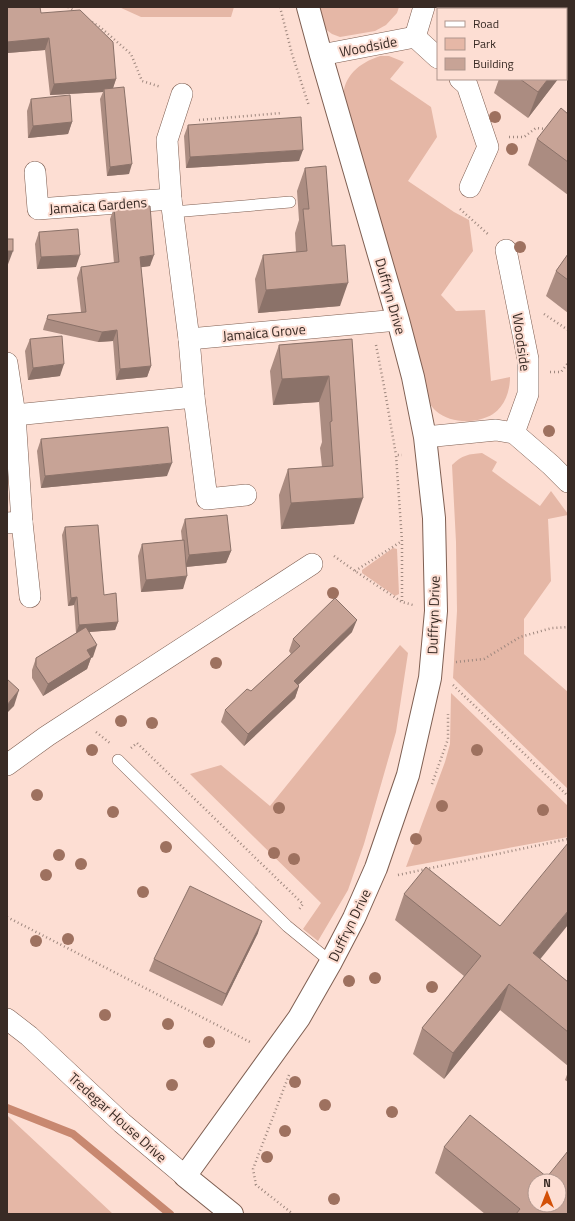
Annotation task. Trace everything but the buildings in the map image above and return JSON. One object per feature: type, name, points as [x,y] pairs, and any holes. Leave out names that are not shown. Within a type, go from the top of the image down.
[{"type":"street","name":"Duffryn Drive","points":[[185,1176],[299,1018],[354,918],[376,868],[408,775],[430,678],[436,611],[434,518],[425,438],[413,377],[398,320],[320,55],[308,7]]},
{"type":"street","name":"Woodside","points":[[415,37],[424,7]]},
{"type":"street","name":"Woodside","points":[[320,55],[415,37]]},
{"type":"street","name":"Woodside","points":[[415,37],[437,57]]},
{"type":"street","points":[[461,80],[467,85],[488,147],[470,187]]},
{"type":"street","points":[[182,94],[167,140],[172,206],[207,499],[246,495]]},
{"type":"street","name":"Jamaica Gardens","points":[[35,172],[38,209],[172,206]]},
{"type":"street","name":"Woodside","points":[[506,250],[528,359],[528,394],[514,433]]},
{"type":"street","name":"Jamaica Grove","points":[[189,339],[398,320]]},
{"type":"street","points":[[7,363],[15,415],[14,522],[30,597]]},
{"type":"street","points":[[15,415],[194,397]]},
{"type":"street","points":[[425,438],[496,430],[514,433],[568,482]]},
{"type":"street","points":[[7,764],[76,717],[312,564]]},
{"type":"street","name":"Tredegar House Drive","points":[[7,1019],[29,1036],[122,1123],[232,1214]]},
{"type":"lane","points":[[172,206],[290,202]]},
{"type":"lane","points":[[118,760],[287,926],[331,962]]},
{"type":"path","points":[[68,7],[81,15]]},
{"type":"path","points":[[280,7],[292,54],[309,106]]},
{"type":"path","points":[[87,19],[100,27],[132,54],[142,81],[182,94]]},
{"type":"path","points":[[173,122],[282,113]]},
{"type":"path","points":[[484,138],[524,137],[536,128],[549,129]]},
{"type":"path","points":[[470,187],[459,208],[506,250]]},
{"type":"path","points":[[371,322],[396,455],[402,541],[402,602]]},
{"type":"path","points":[[396,455],[406,455]]},
{"type":"path","points":[[355,571],[402,541]]},
{"type":"path","points":[[312,564],[333,556],[402,602],[436,611]]},
{"type":"path","points":[[450,663],[484,659],[520,638],[552,628],[568,627]]},
{"type":"path","points":[[448,680],[568,796]]},
{"type":"path","points":[[76,717],[112,745]]},
{"type":"path","points":[[128,751],[137,743],[302,904],[287,926]]},
{"type":"path","points":[[392,876],[568,839]]},
{"type":"path","points":[[7,917],[274,1054]]},
{"type":"green space","points":[[119,7],[234,7],[231,17],[141,17]]},
{"type":"green space","points":[[317,7],[399,7],[397,13],[386,25],[375,31],[340,37],[332,34],[324,28]]},
{"type":"green space","points":[[380,56],[389,56],[404,62],[390,79],[431,107],[437,137],[408,181],[454,212],[469,220],[473,251],[441,295],[456,311],[485,310],[491,381],[510,377],[508,393],[501,407],[493,414],[479,420],[464,421],[449,418],[436,411],[427,398],[404,302],[343,99],[349,77],[365,62]]},
{"type":"green space","points":[[482,453],[497,462],[492,471],[540,506],[551,491],[568,514],[548,519],[551,581],[524,619],[524,654],[568,692],[568,789],[453,678],[457,611],[456,542],[452,465],[459,459],[466,456]]},
{"type":"green space","points":[[393,548],[397,549],[399,594],[395,596],[362,573],[362,570]]},
{"type":"green space","points":[[400,645],[408,653],[396,732],[364,844],[348,890],[318,941],[303,929],[321,903],[190,774],[221,765],[270,806]]},
{"type":"green space","points":[[451,693],[568,806],[568,837],[406,867],[445,762],[450,744]]},
{"type":"green space","points":[[7,1115],[11,1119],[113,1214],[7,1214]]},
{"type":"waterway","points":[[7,1108],[73,1134],[170,1214]]}]
